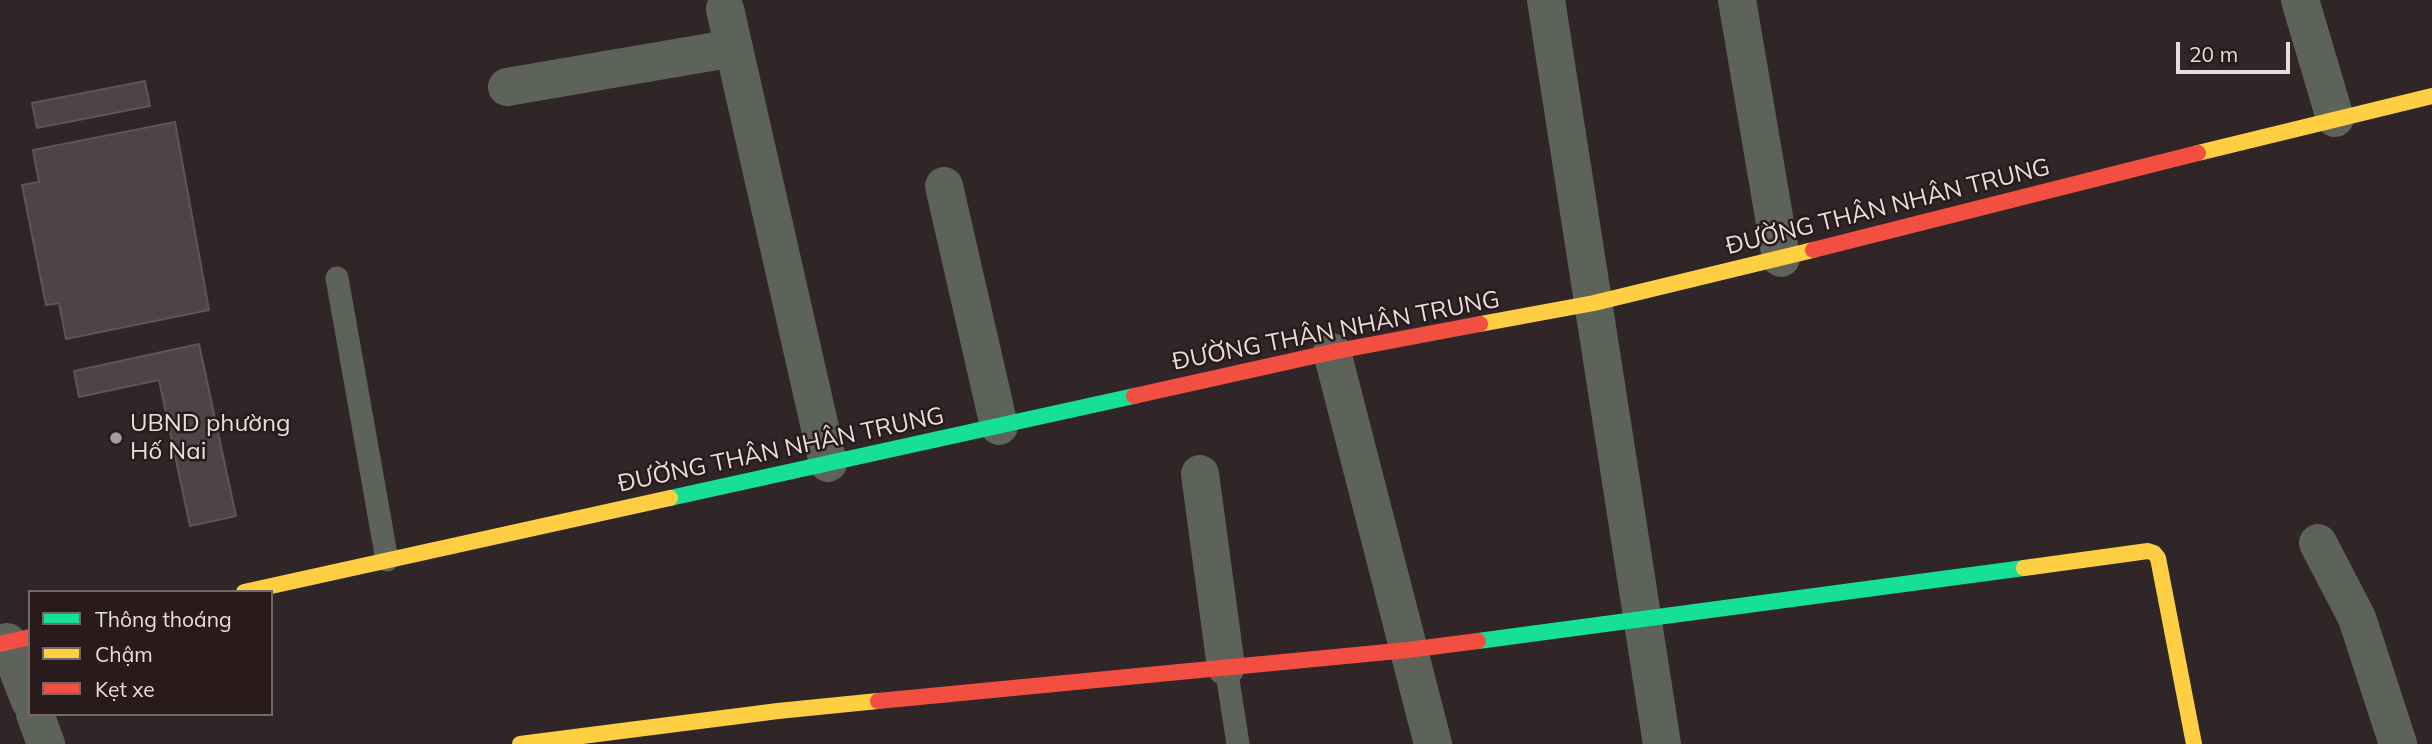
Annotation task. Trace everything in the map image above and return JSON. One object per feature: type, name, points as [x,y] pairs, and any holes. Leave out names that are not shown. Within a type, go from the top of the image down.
[{"type":"street","points":[[1546,0],[1662,744]]},
{"type":"street","points":[[1737,0],[1781,258]]},
{"type":"street","points":[[2301,0],[2336,118]]},
{"type":"street","points":[[725,9],[828,463]]},
{"type":"street","points":[[507,87],[734,48]]},
{"type":"street","name":"ĐƯỜNG THÂN NHÂN TRUNG","points":[[253,590],[1332,352],[1594,303],[2432,96]]},
{"type":"street","points":[[944,186],[999,426]]},
{"type":"street","points":[[1332,352],[1433,744]]},
{"type":"street","points":[[1200,474],[1226,667]]},
{"type":"street","points":[[2318,543],[2357,618],[2398,744]]},
{"type":"street","points":[[520,744],[778,711],[1408,650],[2148,551],[2158,558],[2194,744]]},
{"type":"street","points":[[12,641],[28,694]]},
{"type":"street","points":[[36,716],[46,744]]},
{"type":"lane","points":[[337,278],[387,561]]},
{"type":"lane","points":[[1226,667],[1238,744]]},
{"type":"building","points":[[145,81],[150,106],[37,128],[32,103]]},
{"type":"building","points":[[175,122],[209,310],[66,339],[59,303],[46,305],[22,185],[39,182],[33,150]]},
{"type":"building","points":[[199,344],[236,516],[190,526],[159,380],[79,397],[74,371]]},
{"type":"traffic: fast","points":[[670,498],[1134,396]]},
{"type":"traffic: fast","points":[[1478,641],[2024,568]]},
{"type":"traffic: slow","points":[[2198,153],[2432,96]]},
{"type":"traffic: slow","points":[[1480,324],[1594,303],[1813,250]]},
{"type":"traffic: slow","points":[[253,590],[670,498]]},
{"type":"traffic: slow","points":[[2024,568],[2148,551],[2154,553],[2158,558],[2194,744]]},
{"type":"traffic: slow","points":[[520,744],[878,701]]},
{"type":"traffic: jam","points":[[1813,250],[2198,153]]},
{"type":"traffic: jam","points":[[1134,396],[1332,352],[1480,324]]},
{"type":"traffic: jam","points":[[0,644],[28,637]]},
{"type":"traffic: jam","points":[[878,701],[1478,641]]},
{"type":"place","name":"UBND phường Hố Nai","points":[[116,438]]}]
